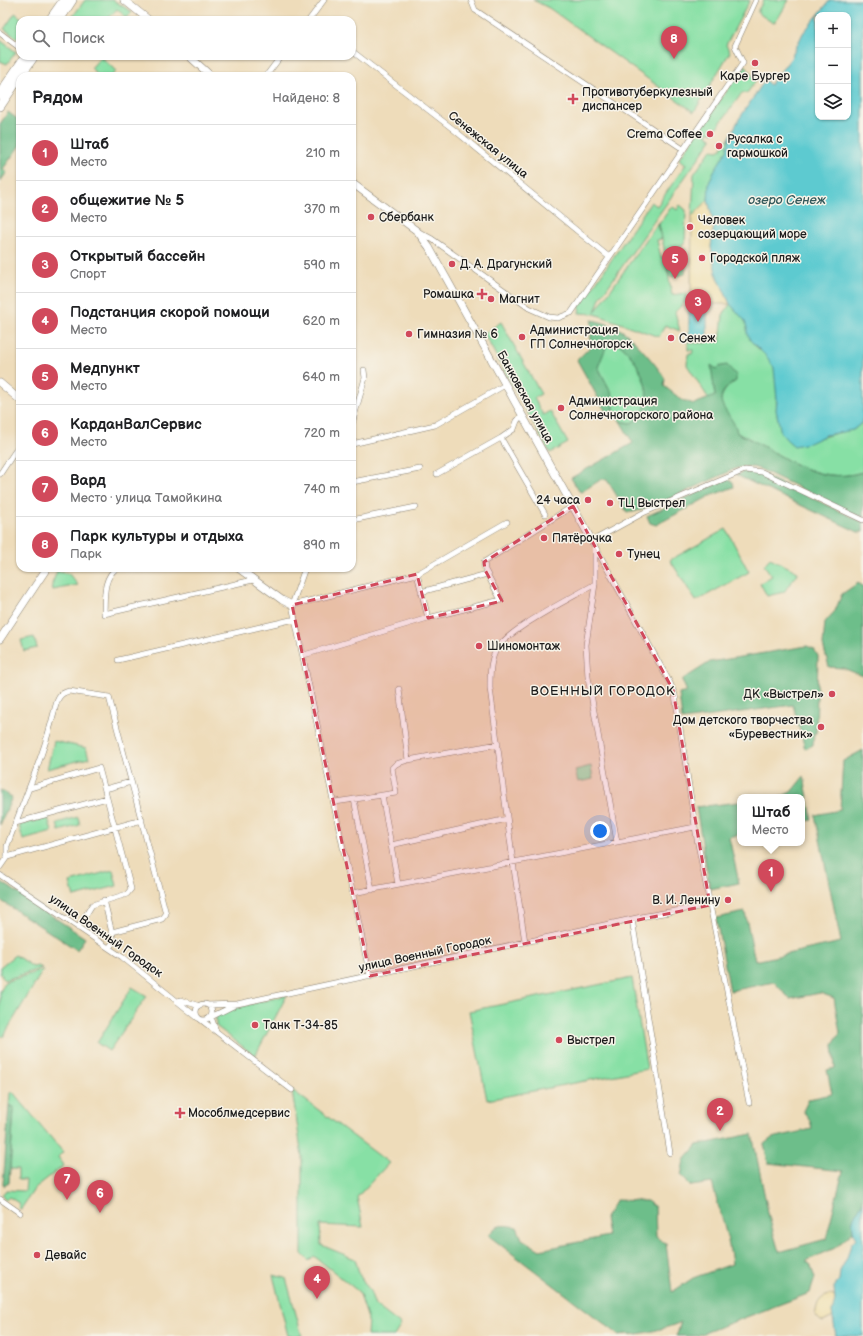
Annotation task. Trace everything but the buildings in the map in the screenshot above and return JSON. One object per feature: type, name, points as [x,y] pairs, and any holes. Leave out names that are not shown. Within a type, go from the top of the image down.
[{"type":"highway","points":[[53,16],[64,0]]},
{"type":"highway","points":[[62,16],[72,0]]},
{"type":"highway","points":[[0,94],[23,60]]},
{"type":"highway","points":[[23,72],[31,60]]},
{"type":"highway","points":[[0,106],[16,82]]},
{"type":"street","points":[[124,0],[144,16]]},
{"type":"street","points":[[312,16],[324,0]]},
{"type":"street","points":[[471,0],[475,10],[683,149]]},
{"type":"street","points":[[417,231],[432,239],[523,304],[549,317],[558,318],[571,313],[743,63],[735,46],[756,0]]},
{"type":"street","points":[[0,33],[16,45]]},
{"type":"street","name":"Сенежская улица","points":[[356,54],[453,129],[609,257]]},
{"type":"street","points":[[192,60],[206,72]]},
{"type":"street","points":[[269,72],[278,60]]},
{"type":"street","name":"Банковская улица","points":[[356,186],[417,231],[429,248],[593,543]]},
{"type":"street","points":[[356,411],[364,384],[364,370]]},
{"type":"street","points":[[0,384],[16,397]]},
{"type":"street","points":[[356,443],[435,425],[506,385]]},
{"type":"street","points":[[437,474],[514,430],[517,421],[522,415]]},
{"type":"street","points":[[500,438],[545,514]]},
{"type":"street","points":[[0,474],[16,450]]},
{"type":"street","points":[[356,481],[420,469]]},
{"type":"street","points":[[593,543],[643,514],[744,470],[762,472],[863,520]]},
{"type":"street","points":[[304,655],[428,618],[502,600],[484,566],[487,558],[573,506]]},
{"type":"street","points":[[356,519],[416,507]]},
{"type":"street","points":[[243,572],[282,600],[292,605],[417,574],[507,522]]},
{"type":"street","points":[[593,543],[595,584],[586,645],[588,677],[617,842]]},
{"type":"street","points":[[593,543],[672,686],[695,827],[749,1103]]},
{"type":"street","points":[[0,639],[44,572]]},
{"type":"street","points":[[112,572],[110,574],[105,587],[104,614],[253,580]]},
{"type":"street","points":[[304,572],[292,605],[335,802],[370,976]]},
{"type":"street","points":[[417,574],[428,618]]},
{"type":"street","points":[[421,592],[487,574]]},
{"type":"street","points":[[525,942],[512,862],[490,688],[491,665],[495,652],[510,634],[595,584]]},
{"type":"street","points":[[118,660],[295,618]]},
{"type":"street","points":[[399,689],[408,760]]},
{"type":"street","points":[[0,867],[7,857],[7,846],[48,740],[57,699],[62,694],[69,691],[109,697],[166,914],[162,919],[112,932]]},
{"type":"street","points":[[335,802],[396,793],[392,768],[396,764],[408,760],[498,744]]},
{"type":"street","points":[[30,788],[99,768],[131,889],[127,894],[92,905],[78,928]]},
{"type":"street","points":[[105,789],[131,782]]},
{"type":"street","points":[[382,795],[398,884]]},
{"type":"street","points":[[16,822],[107,798]]},
{"type":"street","points":[[354,799],[372,890]]},
{"type":"street","points":[[391,845],[507,819]]},
{"type":"street","points":[[7,857],[142,820]]},
{"type":"street","points":[[353,893],[695,827]]},
{"type":"street","name":"улица Военный Городок","points":[[0,876],[109,948],[292,1090]]},
{"type":"street","points":[[104,900],[114,941],[109,948]]},
{"type":"street","name":"улица Военный Городок","points":[[207,1005],[237,1004],[646,916],[710,904]]},
{"type":"street","points":[[632,919],[670,1153]]},
{"type":"street","points":[[175,998],[200,1006],[207,1005],[212,1010],[211,1017],[217,1033]]},
{"type":"street","points":[[200,1006],[196,1010],[199,1018],[207,1020],[237,1004]]},
{"type":"street","points":[[0,1199],[20,1213]]},
{"type":"highlighted area","points":[[573,506],[673,690],[710,905],[370,976],[292,605],[417,574],[428,618],[502,601],[485,570],[484,562]]},
{"type":"green space","points":[[85,0],[113,0],[132,12],[129,16],[125,16],[117,9],[111,16],[73,16]]},
{"type":"green space","points":[[533,0],[750,0],[726,45],[730,52],[694,112],[549,8]]},
{"type":"green space","points":[[764,0],[789,0],[777,20],[773,23],[758,13],[758,10]]},
{"type":"green space","points":[[15,13],[19,16],[16,16],[16,37],[4,29]]},
{"type":"green space","points":[[0,40],[16,52],[7,64],[0,61]]},
{"type":"green space","points":[[98,60],[104,60],[116,71],[95,72],[91,68]]},
{"type":"green space","points":[[745,65],[756,81],[747,93],[742,93],[713,133],[709,131],[707,135],[712,139],[600,298],[595,312],[658,223],[661,239],[657,240],[661,258],[665,257],[672,295],[686,293],[686,301],[675,312],[680,331],[665,325],[659,337],[595,314],[579,313],[580,306],[651,202],[657,206],[686,164],[679,159]]},
{"type":"green space","points":[[8,112],[16,118],[16,151],[3,169],[7,172],[0,182],[0,124]]},
{"type":"green space","points":[[730,137],[730,142],[726,153],[710,181],[708,200],[692,217],[694,174],[711,150],[719,151]]},
{"type":"green space","points":[[680,205],[686,210],[685,244],[682,244],[681,249],[685,250],[685,274],[670,277],[659,224],[672,206],[677,210]]},
{"type":"green space","points":[[730,304],[745,321],[751,341],[771,361],[773,365],[776,376],[776,407],[778,419],[819,438],[853,430],[863,422],[863,472],[845,475],[828,475],[812,471],[797,465],[753,440],[737,433],[735,426],[721,405],[722,396],[726,389],[736,381],[712,366],[715,397],[709,399],[687,365],[688,354],[692,354],[693,350],[688,350],[688,340],[692,343],[706,343],[707,337],[720,342],[723,315]]},
{"type":"green space","points":[[592,320],[613,326],[628,335],[663,375],[665,379],[664,386],[682,400],[694,404],[715,396],[711,365],[716,369],[727,365],[736,375],[736,381],[726,388],[722,395],[721,401],[735,426],[737,433],[753,440],[797,465],[812,471],[828,475],[845,475],[863,472],[863,517],[753,467],[737,468],[652,507],[633,512],[627,512],[607,480],[602,479],[581,492],[579,491],[571,478],[633,443],[620,421],[631,423],[641,415],[646,405],[647,394],[645,382],[640,370],[626,350],[617,343],[607,345],[598,367],[613,396],[614,410],[607,414],[577,360],[590,347]]},
{"type":"green space","points":[[501,322],[541,394],[534,398],[543,415],[550,411],[568,443],[550,453],[484,334]]},
{"type":"green space","points":[[617,343],[626,350],[633,359],[645,382],[647,394],[646,405],[641,415],[631,423],[620,421],[614,410],[613,396],[598,367],[606,345]]},
{"type":"green space","points":[[743,472],[754,472],[763,475],[863,522],[863,532],[858,532],[736,475]]},
{"type":"green space","points":[[727,479],[733,482],[734,487],[710,496],[656,525],[650,523],[647,516]]},
{"type":"green space","points":[[726,529],[749,572],[696,601],[670,560]]},
{"type":"green space","points":[[770,558],[798,572],[784,592],[767,596],[760,583],[772,576],[764,565]]},
{"type":"green space","points":[[57,572],[61,572],[69,574],[78,585],[53,590],[52,584]]},
{"type":"green space","points":[[858,583],[863,586],[863,676],[843,668],[829,667],[823,645],[825,622],[835,611],[842,594]]},
{"type":"green space","points":[[34,637],[37,648],[24,651],[21,640]]},
{"type":"green space","points":[[807,646],[814,649],[818,656],[816,733],[814,733],[813,745],[805,749],[793,705],[682,720],[679,694],[687,692],[682,680],[710,662]]},
{"type":"green space","points":[[54,741],[86,748],[89,758],[47,769]]},
{"type":"green space","points":[[863,750],[863,1201],[854,1220],[853,1232],[835,1248],[806,1261],[810,1264],[815,1278],[810,1293],[696,1336],[676,1336],[681,1322],[662,1329],[639,1334],[619,1335],[489,1236],[497,1227],[517,1227],[522,1239],[540,1250],[608,1236],[605,1218],[616,1200],[647,1201],[655,1207],[656,1237],[666,1244],[672,1292],[693,1278],[732,1264],[731,1254],[712,1183],[691,1186],[681,1176],[684,1160],[697,1145],[752,1134],[769,1217],[779,1252],[826,1239],[843,1171],[768,1163],[764,1144],[772,1138],[812,1129],[810,1120],[803,1111],[809,1099],[832,1094],[827,1070],[835,1068],[833,1045],[840,1033],[834,998],[820,993],[790,999],[774,982],[730,991],[716,918],[745,912],[755,961],[841,942],[815,815],[840,810],[843,761]]},
{"type":"green space","points":[[591,766],[593,779],[578,782],[575,770]]},
{"type":"green space","points":[[804,776],[812,820],[805,821],[805,794],[787,794],[791,792]]},
{"type":"green space","points":[[0,790],[12,797],[0,825]]},
{"type":"green space","points":[[737,802],[737,835],[729,837],[739,883],[710,889],[696,807]]},
{"type":"green space","points":[[78,817],[80,825],[59,831],[57,823]]},
{"type":"green space","points":[[48,818],[52,832],[23,840],[19,825]]},
{"type":"green space","points":[[113,870],[117,886],[74,897],[70,882]]},
{"type":"green space","points":[[0,881],[85,938],[77,950],[0,900]]},
{"type":"green space","points":[[15,955],[33,967],[38,966],[42,968],[5,980],[0,973],[0,967]]},
{"type":"green space","points":[[43,970],[3,1037],[0,1035],[0,992],[5,982]]},
{"type":"green space","name":"Выстрел","points":[[632,978],[647,1069],[487,1100],[469,1011]]},
{"type":"green space","points":[[132,987],[147,996],[109,1051],[97,1043]]},
{"type":"green space","points":[[287,995],[255,1056],[216,1026],[216,1017],[220,1012]]},
{"type":"green space","points":[[292,1090],[389,1163],[357,1197],[363,1227],[320,1225],[321,1245],[355,1259],[360,1276],[370,1291],[375,1305],[401,1325],[394,1336],[367,1336],[368,1319],[359,1292],[314,1256],[309,1261],[302,1254],[302,1157]]},
{"type":"green space","points":[[12,1091],[63,1152],[58,1157],[64,1165],[35,1188],[21,1209],[18,1208],[20,1204],[9,1197],[6,1200],[2,1195],[6,1190],[25,1191],[26,1180],[18,1180],[18,1169],[10,1169],[14,1109],[9,1106],[10,1093]]},
{"type":"green space","points":[[9,1106],[13,1107],[14,1109],[9,1183],[4,1186],[3,1185]]},
{"type":"green space","points":[[273,1275],[286,1278],[302,1336],[288,1336]]},
{"type":"sand","name":"Городской пляж","points":[[708,200],[714,225],[711,247],[716,273],[730,304],[703,304],[691,299],[692,217]]},
{"type":"sand","points":[[830,1295],[834,1296],[835,1301],[833,1317],[823,1322],[815,1317],[817,1306],[822,1298]]},
{"type":"water","name":"озеро Сенеж","points":[[830,0],[863,0],[863,422],[853,430],[826,435],[809,443],[794,446],[781,433],[776,410],[777,400],[774,368],[767,357],[750,340],[747,334],[745,321],[730,304],[716,273],[711,247],[714,225],[708,200],[709,183],[714,171],[727,150],[730,137],[739,119],[765,80],[770,85],[791,58],[803,33],[815,18],[815,120],[851,120],[851,12],[820,12]]},
{"type":"water","points":[[689,306],[707,307],[707,337],[689,337]]},
{"type":"water","points":[[863,1201],[863,1336],[836,1336],[832,1312],[835,1301],[834,1287],[839,1281],[840,1271],[847,1258],[851,1244],[856,1238],[853,1222],[855,1215]]},
{"type":"place","name":"Парк культуры и отдыха","points":[[674,59]]},
{"type":"place","name":"Каре Бургер","points":[[755,63]]},
{"type":"place","name":"Противотуберкулезный диспансер","points":[[573,99]]},
{"type":"place","name":"Crema Coffee","points":[[710,134]]},
{"type":"place","name":"Русалка с гармошкой","points":[[719,146]]},
{"type":"place","name":"Сбербанк","points":[[371,217]]},
{"type":"place","name":"Человек созерцающий море","points":[[690,227]]},
{"type":"place","name":"Городской пляж","points":[[702,258]]},
{"type":"place","name":"Д. А. Драгунский","points":[[452,264]]},
{"type":"place","name":"Медпункт","points":[[675,279]]},
{"type":"place","name":"Ромашка","points":[[482,294]]},
{"type":"place","name":"Магнит","points":[[491,299]]},
{"type":"place","name":"Открытый бассейн","points":[[698,322]]},
{"type":"place","name":"Гимназия № 6","points":[[409,334]]},
{"type":"place","name":"Администрация ГП Солнечногорск","points":[[522,337]]},
{"type":"place","name":"Сенеж","points":[[671,338]]},
{"type":"place","name":"Администрация Солнечногорского района","points":[[561,408]]},
{"type":"place","name":"24 часа","points":[[588,500]]},
{"type":"place","name":"ТЦ Выстрел","points":[[610,503]]},
{"type":"place","name":"Пятёрочка","points":[[544,538]]},
{"type":"place","name":"Тунец","points":[[619,554]]},
{"type":"place","name":"Шиномонтаж","points":[[479,646]]},
{"type":"place","name":"ДК «Выстрел»","points":[[832,694]]},
{"type":"place","name":"Дом детского творчества «Буревестник»","points":[[821,727]]},
{"type":"place","name":"Штаб","points":[[771,892]]},
{"type":"place","name":"В. И. Ленину","points":[[728,900]]},
{"type":"place","name":"Танк Т-34-85","points":[[255,1025]]},
{"type":"place","name":"Выстрел","points":[[559,1040]]},
{"type":"place","name":"Мособлмедсервис","points":[[180,1113]]},
{"type":"place","name":"общежитие № 5","points":[[720,1131]]},
{"type":"place","name":"Вард","points":[[67,1200]]},
{"type":"place","name":"КарданВалСервис","points":[[100,1213]]},
{"type":"place","name":"Девайс","points":[[37,1255]]},
{"type":"place","name":"Подстанция скорой помощи","points":[[317,1299]]},
{"type":"district","name":"ВОЕННЫЙ ГОРОДОК","points":[[603,691]]}]
